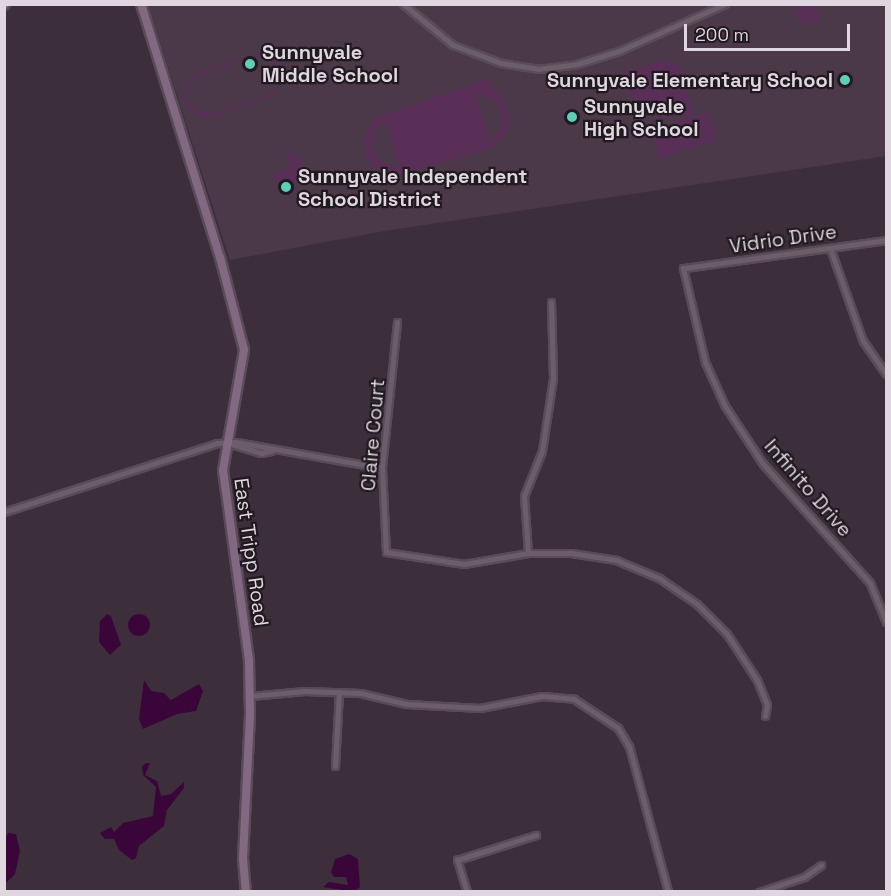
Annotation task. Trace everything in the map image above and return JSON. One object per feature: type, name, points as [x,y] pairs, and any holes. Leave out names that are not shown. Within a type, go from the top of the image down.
[{"type":"street","name":"East Tripp Road","points":[[136,4],[146,17]]},
{"type":"street","name":"East Tripp Road","points":[[141,4],[241,336],[240,387],[227,443],[224,496],[249,661],[250,696],[243,859],[246,891]]},
{"type":"street","points":[[403,4],[453,45],[501,63],[538,69],[577,64],[620,51],[725,4]]},
{"type":"street","name":"Vidrio Drive","points":[[683,268],[886,240]]},
{"type":"street","points":[[830,248],[863,341],[886,374]]},
{"type":"street","name":"Infinito Drive","points":[[683,268],[705,362],[725,406],[763,464],[870,583],[886,622]]},
{"type":"street","points":[[551,302],[553,378],[542,451],[524,496],[528,553],[571,553],[616,560],[659,578],[697,604],[727,634],[757,680],[767,705],[765,716]]},
{"type":"street","name":"Claire Court","points":[[397,322],[382,468],[386,552],[464,564],[528,553]]},
{"type":"street","points":[[4,512],[227,443],[261,453],[272,450],[382,468]]},
{"type":"street","points":[[250,696],[339,692],[407,704],[480,708],[549,696],[574,699],[593,708],[618,728],[628,747],[668,891]]},
{"type":"street","points":[[335,766],[339,692]]},
{"type":"street","points":[[467,891],[457,860],[536,835]]},
{"type":"street","points":[[759,891],[804,877],[820,865]]},
{"type":"shaded area","name":"Sunnyvale High School","points":[[148,5],[886,5],[886,156],[384,231],[230,260]]},
{"type":"shaded area","points":[[794,5],[815,5],[820,19],[800,25]]},
{"type":"shaded area","points":[[269,50],[264,54],[275,60],[283,74],[280,82],[278,68],[268,58],[254,57],[194,77],[187,96],[193,109],[213,114],[272,94],[279,83],[274,96],[198,121],[203,117],[191,111],[184,97],[193,75]]},
{"type":"shaded area","points":[[667,60],[680,67],[694,114],[662,118],[647,112],[625,89],[619,74]]},
{"type":"shaded area","points":[[491,78],[490,87],[500,94],[509,113],[506,134],[490,149],[395,176],[374,167],[367,158],[364,136],[376,117]],"holes":[[[475,93],[495,100],[502,114],[500,130],[490,141]],[[385,120],[399,167],[399,168],[379,161],[371,146],[375,129]]]},
{"type":"shaded area","points":[[708,112],[717,140],[659,158],[651,129]]},
{"type":"shaded area","points":[[294,152],[302,162],[302,179],[278,189],[273,173],[290,167],[286,155]]},
{"type":"shaded area","points":[[107,614],[111,616],[121,645],[110,655],[99,642],[100,621]]},
{"type":"shaded area","points":[[139,614],[149,621],[150,625],[143,635],[139,636],[129,629],[128,625],[135,615]]},
{"type":"shaded area","points":[[144,680],[151,691],[164,693],[171,700],[199,684],[203,691],[196,711],[177,714],[143,729],[139,719]]},
{"type":"shaded area","points":[[150,763],[145,775],[157,781],[161,796],[171,794],[184,782],[184,788],[167,810],[164,826],[139,846],[136,858],[132,860],[119,850],[114,839],[105,839],[100,833],[111,827],[114,832],[123,823],[153,816],[156,787],[143,775],[142,766]]},
{"type":"shaded area","points":[[8,833],[16,834],[20,851],[15,874],[5,884],[5,839]]},
{"type":"shaded area","points":[[349,854],[358,859],[360,887],[354,892],[323,887],[329,882],[348,885],[346,877],[334,877],[331,872],[335,859]]},
{"type":"place","name":"Sunnyvale Middle School","points":[[250,64]]},
{"type":"place","name":"Sunnyvale Elementary School","points":[[845,80]]},
{"type":"place","name":"Sunnyvale High School","points":[[572,117]]},
{"type":"place","name":"Sunnyvale Independent School District","points":[[286,187]]}]
